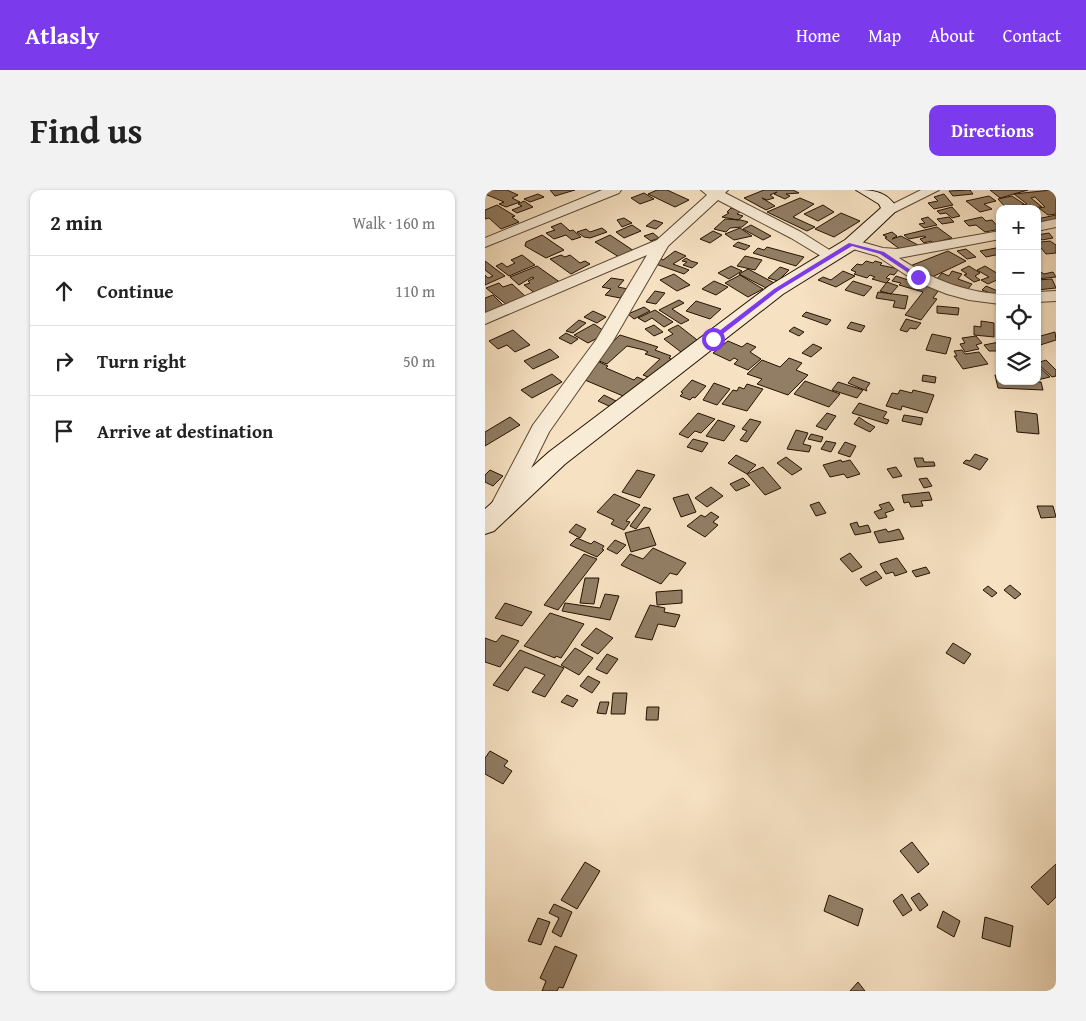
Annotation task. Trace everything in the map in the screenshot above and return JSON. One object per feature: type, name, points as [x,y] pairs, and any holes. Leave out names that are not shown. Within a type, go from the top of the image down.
[{"type":"main road","points":[[485,524],[502,506],[557,458],[769,295],[806,270],[851,244],[890,209],[885,201],[864,190]]},
{"type":"street","points":[[485,243],[614,190]]},
{"type":"street","points":[[890,209],[932,190]]},
{"type":"street","points":[[502,506],[540,430],[604,341],[662,243],[715,191],[831,256]]},
{"type":"street","points":[[1041,226],[1056,224]]},
{"type":"street","points":[[882,253],[913,252],[996,236]]},
{"type":"street","points":[[485,319],[662,243]]},
{"type":"street","points":[[851,244],[882,253],[918,277],[971,296],[996,299]]},
{"type":"street","points":[[1041,298],[1056,296]]},
{"type":"building","points":[[485,190],[507,190],[518,195],[512,198],[520,202],[506,207],[499,204],[504,202],[485,194]]},
{"type":"building","points":[[550,190],[575,190],[555,196]]},
{"type":"building","points":[[657,190],[667,190],[689,200],[675,207],[648,194]]},
{"type":"building","points":[[764,190],[793,190],[799,193],[786,194],[790,196],[785,199],[774,194],[777,192],[770,195],[774,198],[767,200],[762,198],[775,206],[766,210],[744,198]]},
{"type":"building","points":[[970,190],[973,194],[953,196],[949,191]]},
{"type":"building","points":[[990,190],[1028,190],[1000,198]]},
{"type":"building","points":[[1051,190],[1056,194],[1056,214],[1048,215],[1041,210],[1041,208],[1045,207],[1035,197],[1031,198],[1040,205],[1022,205],[1027,204],[1014,194]]},
{"type":"building","points":[[644,193],[654,199],[640,204],[631,198]]},
{"type":"building","points":[[538,194],[544,197],[530,202],[524,199]]},
{"type":"building","points":[[944,194],[953,205],[934,209],[928,203],[938,201],[934,197]]},
{"type":"building","points":[[989,196],[996,201],[984,204],[992,209],[980,212],[966,201]]},
{"type":"building","points":[[1012,196],[1024,204],[1003,205],[998,199]]},
{"type":"building","points":[[800,198],[814,204],[793,217],[815,227],[807,231],[767,212]]},
{"type":"building","points":[[524,201],[533,207],[517,213],[512,210],[522,206],[518,204]]},
{"type":"building","points":[[497,205],[515,216],[512,217],[519,222],[501,229],[489,218],[485,219],[485,210]]},
{"type":"building","points":[[823,205],[834,212],[818,221],[804,214]]},
{"type":"building","points":[[952,207],[960,216],[952,218],[946,213],[940,214],[937,211]]},
{"type":"building","points":[[731,208],[741,211],[737,214],[743,216],[738,220],[722,217],[729,213],[727,212]]},
{"type":"building","points":[[841,213],[860,221],[834,237],[815,229]]},
{"type":"building","points":[[1056,215],[1056,221],[1041,224],[1041,218]]},
{"type":"building","points":[[928,217],[937,225],[924,228],[919,224],[925,223],[921,219]]},
{"type":"building","points":[[949,217],[954,222],[942,224],[937,219]]},
{"type":"building","points":[[982,217],[986,221],[992,220],[996,224],[996,230],[985,232],[976,225],[969,226],[964,221]]},
{"type":"building","points":[[624,218],[632,223],[622,227],[617,220]]},
{"type":"building","points":[[725,219],[748,222],[742,227],[730,228],[726,232],[714,229]]},
{"type":"building","points":[[654,220],[663,223],[656,229],[646,226]]},
{"type":"building","points":[[561,223],[581,237],[572,240],[566,235],[554,239],[546,233],[555,230],[551,227]]},
{"type":"building","points":[[632,225],[641,231],[624,238],[616,232]]},
{"type":"building","points":[[751,225],[771,236],[763,240],[743,229]]},
{"type":"building","points":[[937,227],[952,238],[933,243],[931,241],[924,243],[920,239],[926,237],[924,236],[909,239],[904,235]]},
{"type":"building","points":[[602,228],[607,232],[590,238],[584,237],[577,232],[586,229],[590,232]]},
{"type":"building","points":[[740,228],[752,236],[734,240],[725,234]]},
{"type":"building","points":[[713,231],[722,235],[710,243],[700,239]]},
{"type":"building","points":[[892,232],[897,236],[892,239],[901,236],[918,245],[901,250],[883,235]]},
{"type":"building","points":[[653,233],[659,238],[651,241],[644,236]]},
{"type":"building","points":[[1049,233],[1053,238],[1042,240],[1041,234]]},
{"type":"building","points":[[542,235],[564,250],[546,258],[525,246],[526,242]]},
{"type":"building","points":[[610,235],[634,251],[619,257],[595,242]]},
{"type":"building","points":[[1050,241],[1056,245],[1056,253],[1046,254],[1041,248],[1041,242]]},
{"type":"building","points":[[738,242],[750,246],[745,250],[733,246]]},
{"type":"building","points":[[767,247],[804,257],[796,266],[753,253],[758,248],[764,250]]},
{"type":"building","points":[[996,248],[996,255],[986,257],[980,251]]},
{"type":"building","points":[[966,249],[976,257],[967,259],[957,251]]},
{"type":"building","points":[[675,251],[686,256],[673,264],[689,270],[684,274],[653,263],[659,258],[663,260]]},
{"type":"building","points":[[948,251],[966,261],[930,278],[910,266]]},
{"type":"building","points":[[522,255],[535,265],[509,276],[496,266],[502,263],[507,267],[515,263],[511,260]]},
{"type":"building","points":[[561,255],[565,257],[570,255],[580,263],[585,261],[590,264],[571,274],[550,259]]},
{"type":"building","points":[[745,256],[762,260],[755,270],[737,266]]},
{"type":"building","points":[[686,258],[698,263],[692,268],[683,265],[687,262],[682,261]]},
{"type":"building","points":[[485,261],[505,276],[485,285],[485,275],[488,278],[493,276],[485,270]]},
{"type":"building","points":[[866,261],[873,263],[875,261],[882,263],[880,265],[899,269],[894,275],[890,274],[886,278],[890,279],[886,283],[872,279],[875,277],[870,275],[867,278],[854,274],[856,272],[851,270],[857,264],[862,265]]},
{"type":"building","points":[[537,266],[561,283],[536,294],[524,285],[530,283],[528,281],[534,278],[532,277],[519,285],[510,277]]},
{"type":"building","points":[[731,266],[742,271],[729,279],[718,273]]},
{"type":"building","points":[[969,266],[980,273],[975,276],[980,280],[974,282],[964,275],[967,274],[961,270]]},
{"type":"building","points":[[985,266],[996,273],[996,280],[988,284],[981,280],[989,277],[977,270]]},
{"type":"building","points":[[780,267],[789,270],[778,281],[768,278]]},
{"type":"building","points":[[748,269],[778,285],[770,290],[739,274]]},
{"type":"building","points":[[843,271],[855,276],[836,287],[818,280],[823,277],[831,280]]},
{"type":"building","points":[[952,271],[962,274],[958,279],[972,284],[968,289],[936,280],[942,273],[949,276]]},
{"type":"building","points":[[1041,272],[1044,274],[1053,272],[1056,277],[1041,279]]},
{"type":"building","points":[[674,274],[690,285],[677,291],[660,280]]},
{"type":"building","points":[[740,275],[763,289],[748,297],[725,283]]},
{"type":"building","points":[[896,276],[939,290],[933,298],[937,299],[921,320],[905,315],[923,292],[892,281]]},
{"type":"building","points":[[611,278],[624,280],[618,287],[628,289],[620,298],[605,295],[611,289],[602,287]]},
{"type":"building","points":[[1052,279],[1056,288],[1041,290],[1041,280]]},
{"type":"building","points":[[714,281],[728,287],[716,295],[702,289]]},
{"type":"building","points":[[853,281],[872,287],[864,296],[845,290]]},
{"type":"building","points":[[887,282],[898,286],[891,294],[880,291]]},
{"type":"building","points":[[499,283],[503,287],[512,284],[526,297],[507,305],[486,288]]},
{"type":"building","points":[[986,286],[996,290],[996,295],[982,290]]},
{"type":"building","points":[[655,291],[665,293],[656,304],[646,302]]},
{"type":"building","points":[[878,292],[908,296],[905,309],[893,307],[895,301],[876,298]]},
{"type":"building","points":[[493,295],[505,307],[485,314],[485,298]]},
{"type":"building","points":[[679,300],[684,303],[672,309],[689,320],[681,324],[659,310]]},
{"type":"building","points":[[696,301],[721,309],[710,319],[686,311]]},
{"type":"building","points":[[937,306],[959,308],[958,315],[937,313]]},
{"type":"building","points":[[644,307],[650,311],[634,319],[628,314]]},
{"type":"building","points":[[655,310],[673,322],[664,327],[652,318],[645,322],[638,318]]},
{"type":"building","points":[[593,311],[606,317],[597,323],[584,317]]},
{"type":"building","points":[[806,312],[831,320],[827,325],[802,316]]},
{"type":"building","points":[[906,319],[921,323],[916,329],[910,328],[907,332],[900,330]]},
{"type":"building","points":[[579,320],[586,323],[573,333],[566,331]]},
{"type":"building","points":[[981,321],[994,323],[994,337],[974,335],[974,326],[981,327]]},
{"type":"building","points":[[851,322],[865,326],[861,332],[847,328]]},
{"type":"building","points":[[594,324],[607,333],[588,343],[574,335]]},
{"type":"building","points":[[654,325],[663,332],[654,336],[645,329]]},
{"type":"building","points":[[678,325],[701,343],[681,352],[664,339],[673,334],[668,330]]},
{"type":"building","points":[[794,327],[804,332],[799,336],[789,331]]},
{"type":"building","points":[[513,330],[530,345],[515,352],[507,345],[498,349],[489,341]]},
{"type":"building","points":[[1055,332],[1056,340],[1041,345],[1041,336]]},
{"type":"building","points":[[566,333],[578,339],[571,344],[559,338]]},
{"type":"building","points":[[932,334],[951,338],[946,354],[926,350]]},
{"type":"building","points":[[620,335],[658,347],[655,350],[671,356],[669,358],[673,360],[653,379],[643,375],[660,359],[645,354],[648,352],[644,350],[627,346],[607,364],[594,359]]},
{"type":"building","points":[[976,336],[982,343],[976,345],[979,349],[965,352],[960,344],[965,343],[962,338]]},
{"type":"building","points":[[728,341],[742,347],[747,343],[756,347],[750,352],[761,359],[748,370],[734,364],[738,360],[734,358],[730,361],[713,353]]},
{"type":"building","points":[[996,343],[996,351],[989,351],[984,345]]},
{"type":"building","points":[[813,344],[822,348],[811,357],[802,353]]},
{"type":"building","points":[[550,349],[559,357],[533,369],[524,361]]},
{"type":"building","points":[[962,350],[965,354],[979,352],[988,364],[963,369],[954,356],[957,356],[954,351]]},
{"type":"building","points":[[789,358],[802,363],[796,370],[808,375],[788,395],[757,384],[762,379],[747,374],[762,360],[780,367]]},
{"type":"building","points":[[1046,360],[1056,370],[1056,376],[1052,377],[1041,367],[1041,362]]},
{"type":"building","points":[[599,362],[608,366],[606,368],[634,380],[637,377],[647,381],[628,398],[580,378]]},
{"type":"building","points":[[1041,369],[1050,377],[1041,379]]},
{"type":"building","points":[[552,374],[562,382],[532,398],[521,390]]},
{"type":"building","points":[[923,375],[936,377],[935,383],[922,381]]},
{"type":"building","points":[[853,377],[870,383],[866,389],[867,391],[848,383]]},
{"type":"building","points":[[692,380],[706,386],[695,398],[693,397],[690,400],[680,396],[683,393],[681,392]]},
{"type":"building","points":[[805,381],[840,394],[829,407],[794,394]]},
{"type":"building","points":[[838,382],[863,390],[857,398],[832,390]]},
{"type":"building","points":[[1041,382],[1043,390],[998,388],[997,385],[1041,385]]},
{"type":"building","points":[[714,383],[730,389],[717,405],[703,400]]},
{"type":"building","points":[[747,384],[763,389],[747,411],[722,404],[733,390],[737,391],[739,387],[744,389]]},
{"type":"building","points":[[900,390],[912,393],[913,390],[934,395],[927,413],[902,406],[901,410],[886,406],[892,393],[898,394]]},
{"type":"building","points":[[604,395],[618,402],[611,407],[598,401]]},
{"type":"building","points":[[859,403],[887,412],[883,418],[889,420],[887,424],[852,413]]},
{"type":"building","points":[[1015,411],[1037,414],[1039,434],[1017,432]]},
{"type":"building","points":[[698,413],[715,419],[701,433],[695,431],[688,438],[679,434]]},
{"type":"building","points":[[827,413],[836,416],[826,430],[816,426]]},
{"type":"building","points":[[904,415],[923,418],[921,425],[902,421]]},
{"type":"building","points":[[510,417],[520,425],[485,446],[485,432]]},
{"type":"building","points":[[859,417],[875,427],[870,432],[854,424]]},
{"type":"building","points":[[750,419],[761,422],[747,442],[740,440],[747,431],[742,429]]},
{"type":"building","points":[[718,420],[735,426],[724,441],[706,436]]},
{"type":"building","points":[[796,430],[808,433],[803,444],[811,446],[809,452],[787,449]]},
{"type":"building","points":[[811,434],[823,437],[821,442],[808,439]]},
{"type":"building","points":[[693,439],[708,443],[702,452],[687,447]]},
{"type":"building","points":[[826,441],[836,443],[831,452],[821,449]]},
{"type":"building","points":[[845,442],[856,446],[850,457],[838,453]]},
{"type":"building","points":[[975,454],[988,459],[980,470],[963,463],[966,460],[970,461]]},
{"type":"building","points":[[736,455],[756,465],[747,474],[728,463]]},
{"type":"building","points":[[786,457],[802,469],[792,475],[777,463]]},
{"type":"building","points":[[914,458],[923,458],[924,462],[934,462],[935,466],[917,467]]},
{"type":"building","points":[[841,460],[842,462],[850,460],[860,474],[847,478],[844,474],[830,477],[823,465]]},
{"type":"building","points":[[763,467],[781,488],[765,495],[747,474]]},
{"type":"building","points":[[896,467],[902,476],[893,478],[887,469]]},
{"type":"building","points":[[490,470],[503,476],[493,486],[485,482],[485,475]]},
{"type":"building","points":[[637,470],[655,475],[640,498],[622,492]]},
{"type":"building","points":[[743,478],[750,485],[736,491],[730,484]]},
{"type":"building","points":[[927,478],[932,486],[924,488],[919,479]]},
{"type":"building","points":[[711,487],[723,496],[707,507],[695,498]]},
{"type":"building","points":[[929,492],[932,500],[921,501],[923,506],[911,507],[909,502],[904,503],[902,495]]},
{"type":"building","points":[[614,494],[640,505],[626,521],[630,522],[624,530],[611,524],[614,520],[597,512]]},
{"type":"building","points":[[688,494],[696,512],[681,517],[673,498]]},
{"type":"building","points":[[819,502],[826,513],[816,516],[810,505]]},
{"type":"building","points":[[889,502],[894,510],[885,513],[887,517],[879,519],[874,512],[882,509],[879,505]]},
{"type":"building","points":[[1037,506],[1053,506],[1056,517],[1041,518]]},
{"type":"building","points":[[644,507],[651,509],[636,529],[630,526]]},
{"type":"building","points":[[711,512],[719,517],[713,522],[718,525],[705,537],[687,526],[701,515],[705,517]]},
{"type":"building","points":[[857,522],[859,527],[868,525],[871,532],[855,535],[850,524]]},
{"type":"building","points":[[576,524],[586,529],[580,538],[569,532]]},
{"type":"building","points":[[649,527],[656,545],[631,552],[625,533]]},
{"type":"building","points":[[886,529],[888,532],[899,529],[904,539],[879,543],[874,532]]},
{"type":"building","points":[[577,538],[591,544],[594,541],[604,546],[602,549],[604,550],[597,557],[570,545]]},
{"type":"building","points":[[615,540],[626,545],[617,554],[607,549]]},
{"type":"building","points":[[653,548],[686,563],[677,575],[670,573],[661,584],[621,565],[630,554],[643,559]]},
{"type":"building","points":[[850,553],[862,567],[852,572],[840,559]]},
{"type":"building","points":[[584,554],[597,559],[558,610],[544,605]]},
{"type":"building","points":[[897,558],[907,572],[895,576],[893,572],[886,574],[880,564]]},
{"type":"building","points":[[926,567],[930,573],[916,577],[912,571]]},
{"type":"building","points":[[876,571],[882,578],[866,586],[860,579]]},
{"type":"building","points":[[585,578],[599,578],[594,604],[580,603]]},
{"type":"building","points":[[1010,585],[1021,594],[1015,599],[1004,590]]},
{"type":"building","points":[[988,586],[997,593],[992,597],[983,590]]},
{"type":"building","points":[[682,590],[682,603],[657,605],[656,592]]},
{"type":"building","points":[[605,594],[619,596],[610,620],[562,611],[565,603],[600,608]]},
{"type":"building","points":[[505,603],[532,612],[522,626],[495,618]]},
{"type":"building","points":[[650,605],[665,608],[664,612],[680,615],[675,627],[658,624],[652,640],[635,637]]},
{"type":"building","points":[[550,613],[584,624],[561,658],[556,656],[555,658],[524,646]]},
{"type":"building","points":[[596,628],[613,638],[598,654],[581,645]]},
{"type":"building","points":[[502,635],[519,641],[500,667],[485,662],[485,638],[496,642]]},
{"type":"building","points":[[953,643],[971,654],[964,664],[946,653]]},
{"type":"building","points":[[575,648],[593,658],[579,675],[561,665]]},
{"type":"building","points":[[520,650],[564,668],[545,697],[532,692],[545,675],[525,667],[508,691],[493,685]]},
{"type":"building","points":[[607,654],[618,659],[607,674],[596,669]]},
{"type":"building","points":[[588,676],[600,682],[592,693],[580,686]]},
{"type":"building","points":[[613,693],[627,693],[625,714],[611,714]]},
{"type":"building","points":[[567,695],[578,700],[573,707],[561,702]]},
{"type":"building","points":[[600,702],[609,702],[606,714],[597,713]]},
{"type":"building","points":[[647,707],[659,707],[658,720],[646,720]]},
{"type":"building","points":[[490,751],[508,761],[504,766],[512,771],[503,784],[485,774],[485,758]]},
{"type":"building","points":[[912,842],[929,864],[918,873],[900,851]]},
{"type":"building","points":[[585,862],[600,871],[577,909],[561,900]]},
{"type":"building","points":[[1056,864],[1056,897],[1048,905],[1031,887]]},
{"type":"building","points":[[919,893],[928,905],[920,911],[911,898]]},
{"type":"building","points":[[902,894],[912,910],[903,916],[893,901]]},
{"type":"building","points":[[829,895],[863,909],[858,926],[824,911]]},
{"type":"building","points":[[554,904],[572,912],[561,937],[552,932],[559,918],[549,913]]},
{"type":"building","points":[[943,911],[960,921],[954,937],[937,927]]},
{"type":"building","points":[[985,917],[1013,926],[1010,947],[982,938]]},
{"type":"building","points":[[538,918],[550,922],[541,945],[528,941]]},
{"type":"building","points":[[555,946],[577,955],[563,988],[559,987],[557,991],[542,991],[546,981],[540,978]]},
{"type":"building","points":[[858,982],[865,991],[850,991]]},
{"type":"route","points":[[713,339],[776,290],[851,244],[882,253],[918,277]]}]
